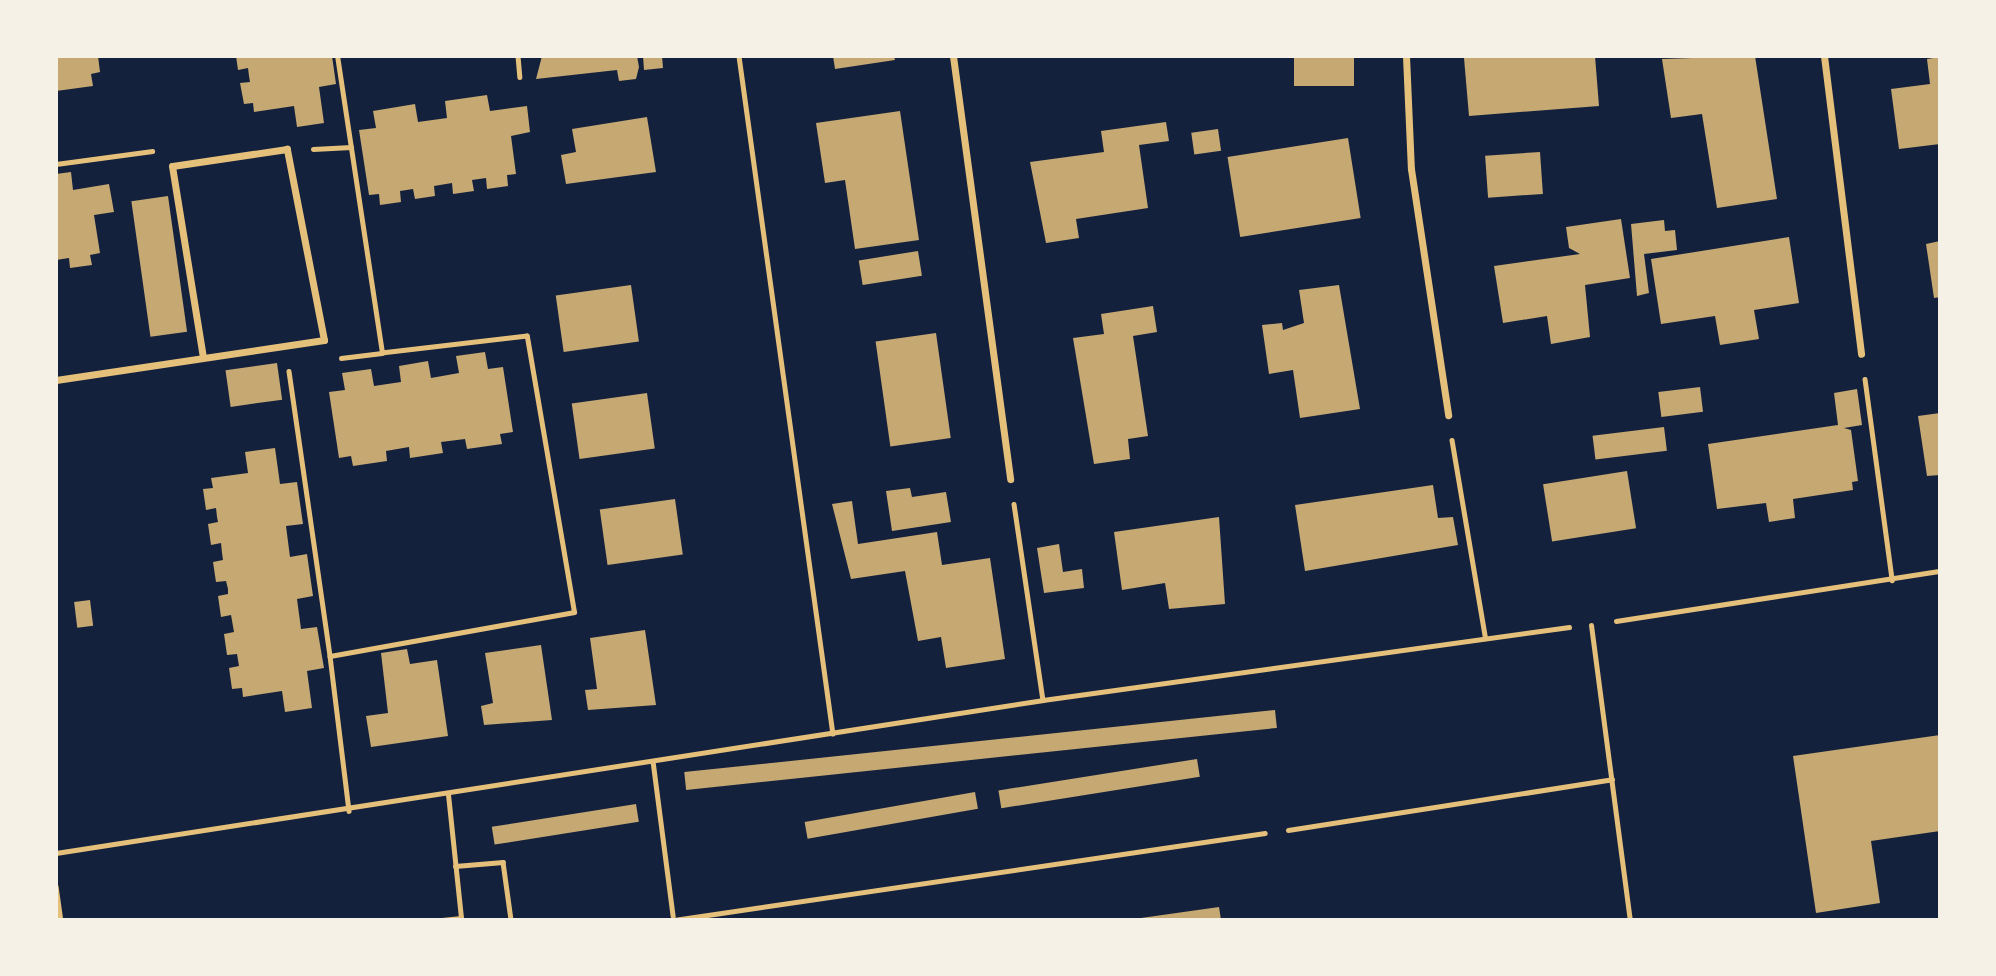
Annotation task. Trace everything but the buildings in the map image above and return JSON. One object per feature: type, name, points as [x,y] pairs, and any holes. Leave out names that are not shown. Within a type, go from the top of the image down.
[{"type":"street","points":[[953,56],[1010,479]]},
{"type":"street","points":[[1406,56],[1411,169],[1448,415]]},
{"type":"street","points":[[1824,56],[1861,354]]},
{"type":"street","points":[[56,380],[324,340],[287,149],[172,166],[203,358]]},
{"type":"lane","points":[[1591,625],[1630,920]]},
{"type":"lane","points":[[1288,830],[1612,779]]},
{"type":"path","points":[[330,656],[574,612],[527,335],[382,353],[337,56]]},
{"type":"path","points":[[518,56],[520,77]]},
{"type":"path","points":[[739,56],[833,734]]},
{"type":"path","points":[[287,149],[351,147]]},
{"type":"path","points":[[56,164],[149,150],[172,166]]},
{"type":"path","points":[[286,346],[349,811]]},
{"type":"path","points":[[1861,354],[1892,580]]},
{"type":"path","points":[[1448,415],[1485,636]]},
{"type":"path","points":[[1010,479],[1043,700]]},
{"type":"path","points":[[56,853],[349,811],[1043,700],[1485,636],[1591,625],[1940,571]]},
{"type":"path","points":[[653,761],[673,918],[1288,830]]},
{"type":"path","points":[[442,920],[461,918],[448,794]]},
{"type":"path","points":[[455,866],[503,862],[511,920]]},
{"type":"path","points":[[56,886],[61,920]]}]
